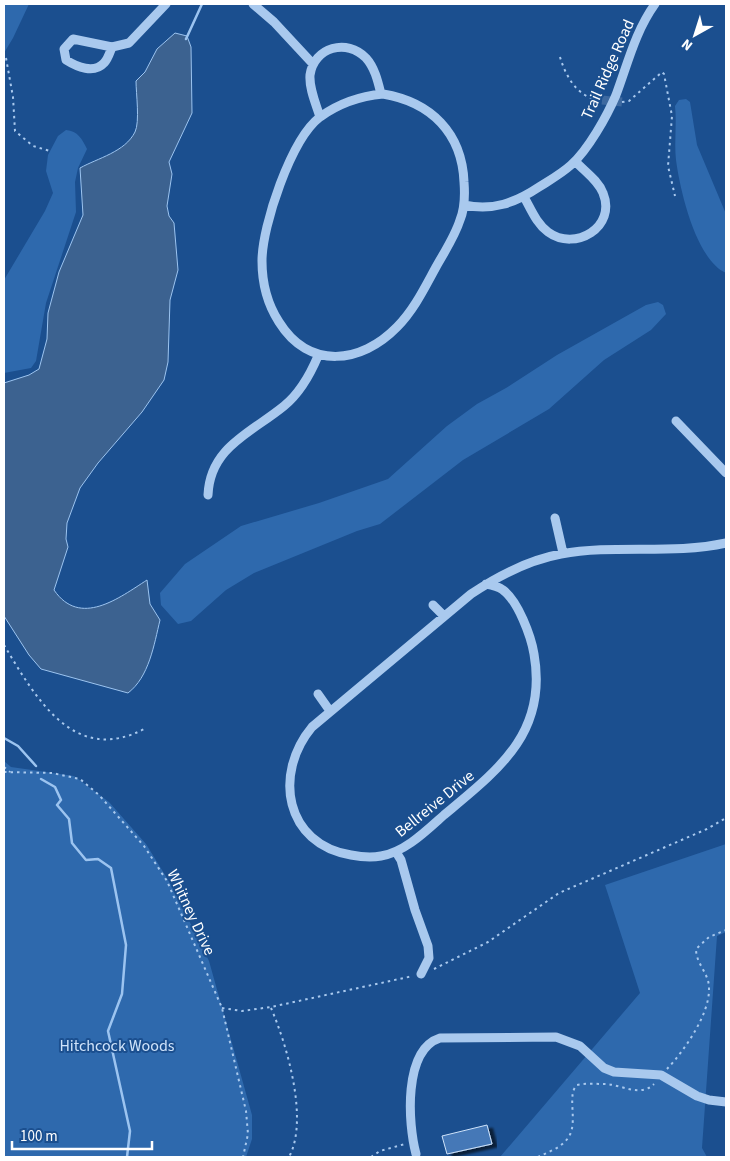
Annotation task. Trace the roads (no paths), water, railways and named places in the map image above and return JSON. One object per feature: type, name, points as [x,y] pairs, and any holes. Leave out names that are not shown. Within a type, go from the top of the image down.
[{"type":"street","points":[[112,47],[104,63],[94,68],[77,67],[66,60],[64,49],[73,39],[112,47],[129,43],[166,4]]},
{"type":"street","points":[[253,4],[274,22],[314,64]]},
{"type":"street","name":"Trail Ridge Road","points":[[464,206],[486,208],[524,197],[574,162],[587,146],[615,95],[634,43],[655,4]]},
{"type":"street","points":[[320,117],[310,85],[314,64],[320,55],[331,48],[345,46],[356,50],[371,65],[381,94]]},
{"type":"street","points":[[381,94],[409,101],[432,113],[444,124],[455,142],[462,164],[464,206],[452,239],[418,299],[404,319],[388,335],[351,354],[318,356],[291,338],[280,323],[268,297],[262,262],[268,224],[287,168],[305,132],[320,117],[347,102],[367,95],[381,94]]},
{"type":"street","points":[[524,197],[537,220],[554,236],[575,240],[593,232],[604,216],[605,197],[599,186],[574,162]]},
{"type":"street","points":[[208,495],[211,474],[218,460],[239,438],[293,397],[306,380],[318,356]]},
{"type":"street","points":[[676,421],[726,473]]},
{"type":"street","points":[[555,518],[563,554]]},
{"type":"street","name":"Bellreive Drive","points":[[486,584],[498,587],[506,592],[519,611],[531,640],[537,676],[531,716],[518,745],[497,770],[424,832],[396,852],[372,858],[330,850],[308,834],[293,808],[289,790],[295,754],[305,735],[330,711],[444,616],[486,584],[533,562],[563,554],[678,548],[726,543]]},
{"type":"street","points":[[433,605],[444,616]]},
{"type":"street","points":[[318,694],[330,711]]},
{"type":"street","points":[[396,852],[401,860],[414,910],[428,946],[429,958],[421,974]]},
{"type":"street","points":[[416,1154],[409,1116],[411,1088],[420,1056],[428,1044],[440,1038],[556,1036],[580,1046],[604,1068],[614,1072],[662,1076],[697,1096],[726,1102]]},
{"type":"waterway","points":[[186,39],[202,4]]},
{"type":"waterway","points":[[4,738],[18,746],[36,766]]},
{"type":"waterway","points":[[41,779],[55,787],[61,800],[57,805],[69,819],[72,843],[86,860],[98,859],[111,868],[126,945],[122,994],[108,1031],[130,1131],[127,1157]]},
{"type":"tunnel","points":[[602,100],[622,102]]},
{"type":"park label","name":"Hitchcock Woods","points":[[117,1045]]}]
